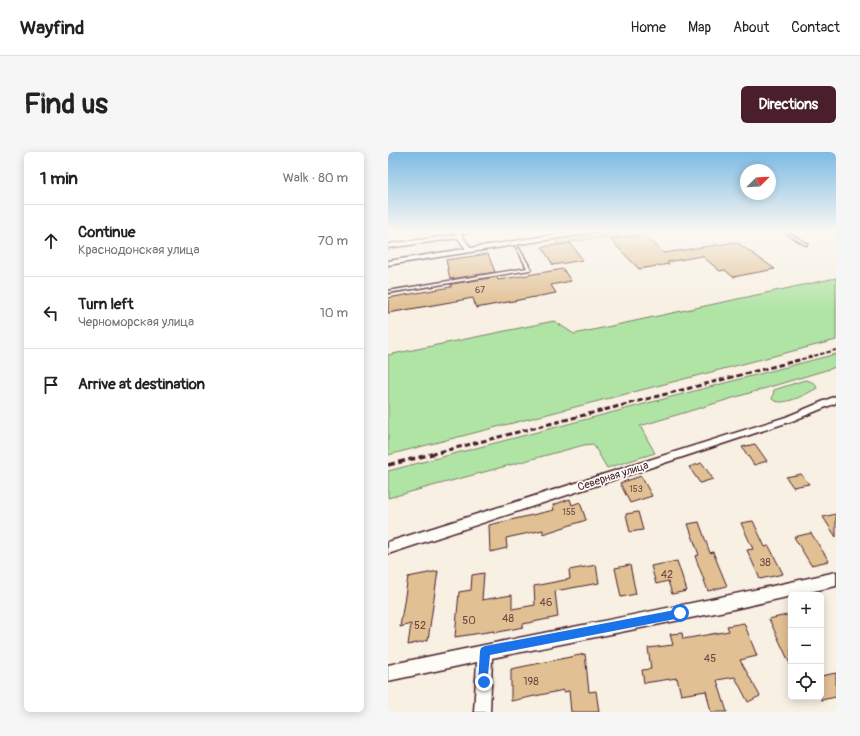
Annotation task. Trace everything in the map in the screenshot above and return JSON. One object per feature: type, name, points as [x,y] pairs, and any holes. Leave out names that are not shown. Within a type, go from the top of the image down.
[{"type":"street","points":[[388,263],[425,257]]},
{"type":"street","name":"Северная улица","points":[[388,548],[789,419],[836,399]]},
{"type":"street","points":[[388,673],[485,651],[754,599],[836,579]]},
{"type":"street","points":[[482,712],[485,651]]},
{"type":"lane","points":[[388,292],[528,269],[522,257]]},
{"type":"green space","points":[[836,278],[836,340],[388,455],[388,355],[554,321],[574,334]]},
{"type":"green space","points":[[836,354],[836,367],[640,426],[655,453],[607,468],[593,444],[584,445],[388,498],[388,471]]},
{"type":"green space","points":[[805,380],[814,383],[817,388],[788,401],[781,402],[772,399],[774,390]]},
{"type":"building","points":[[466,257],[489,257],[495,272],[450,279],[446,260]]},
{"type":"building","points":[[548,257],[581,257],[583,260],[553,265]]},
{"type":"building","points":[[628,257],[695,257],[667,262],[669,264],[639,269]]},
{"type":"building","points":[[703,257],[758,257],[775,269],[733,277],[725,270],[720,271]]},
{"type":"building","points":[[563,269],[571,281],[551,285],[556,293],[476,308],[473,298],[388,313],[388,298],[451,287],[451,284],[497,277],[498,280]]},
{"type":"building","points":[[755,444],[767,461],[754,465],[742,447]]},
{"type":"building","points":[[702,463],[713,479],[700,483],[689,467]]},
{"type":"building","points":[[801,474],[809,484],[793,487],[786,477]]},
{"type":"building","points":[[641,476],[652,496],[630,503],[620,483]]},
{"type":"building","points":[[570,499],[572,505],[580,502],[586,520],[543,534],[543,530],[506,538],[507,548],[490,552],[489,525],[554,510],[553,505]]},
{"type":"building","points":[[638,512],[643,530],[630,532],[626,514]]},
{"type":"building","points":[[836,514],[836,537],[823,517]]},
{"type":"building","points":[[753,521],[765,547],[769,546],[783,574],[760,579],[747,550],[753,549],[741,523]]},
{"type":"building","points":[[699,522],[710,553],[713,552],[727,586],[708,591],[695,556],[699,555],[688,524]]},
{"type":"building","points":[[811,533],[829,561],[811,565],[794,537]]},
{"type":"building","points":[[677,561],[687,591],[672,594],[668,581],[656,584],[651,566]]},
{"type":"building","points":[[596,565],[599,583],[555,591],[558,617],[523,624],[523,627],[494,633],[494,631],[455,637],[459,592],[471,590],[472,575],[484,573],[482,600],[512,595],[512,609],[535,605],[534,586],[570,579],[569,570]]},
{"type":"building","points":[[630,565],[636,594],[621,597],[615,568]]},
{"type":"building","points":[[438,571],[428,640],[408,645],[411,624],[400,627],[408,577]]},
{"type":"building","points":[[788,615],[788,660],[769,619]]},
{"type":"building","points":[[744,623],[757,656],[740,660],[760,696],[748,702],[735,677],[717,680],[727,712],[711,712],[706,691],[681,695],[677,678],[644,683],[642,670],[651,669],[648,648],[673,645],[670,634],[682,633],[683,639],[729,631],[727,626]]},
{"type":"building","points":[[585,654],[589,692],[596,691],[599,712],[571,712],[569,691],[564,692],[564,690],[511,701],[511,669]]},
{"type":"building","points":[[836,673],[836,697],[824,699],[824,675]]},
{"type":"railway","points":[[795,361],[836,350]]},
{"type":"railway","points":[[440,452],[799,360]]},
{"type":"railway","points":[[440,452],[444,451]]},
{"type":"railway","points":[[388,465],[440,452]]},
{"type":"route","points":[[484,682],[485,651],[680,613]]}]
